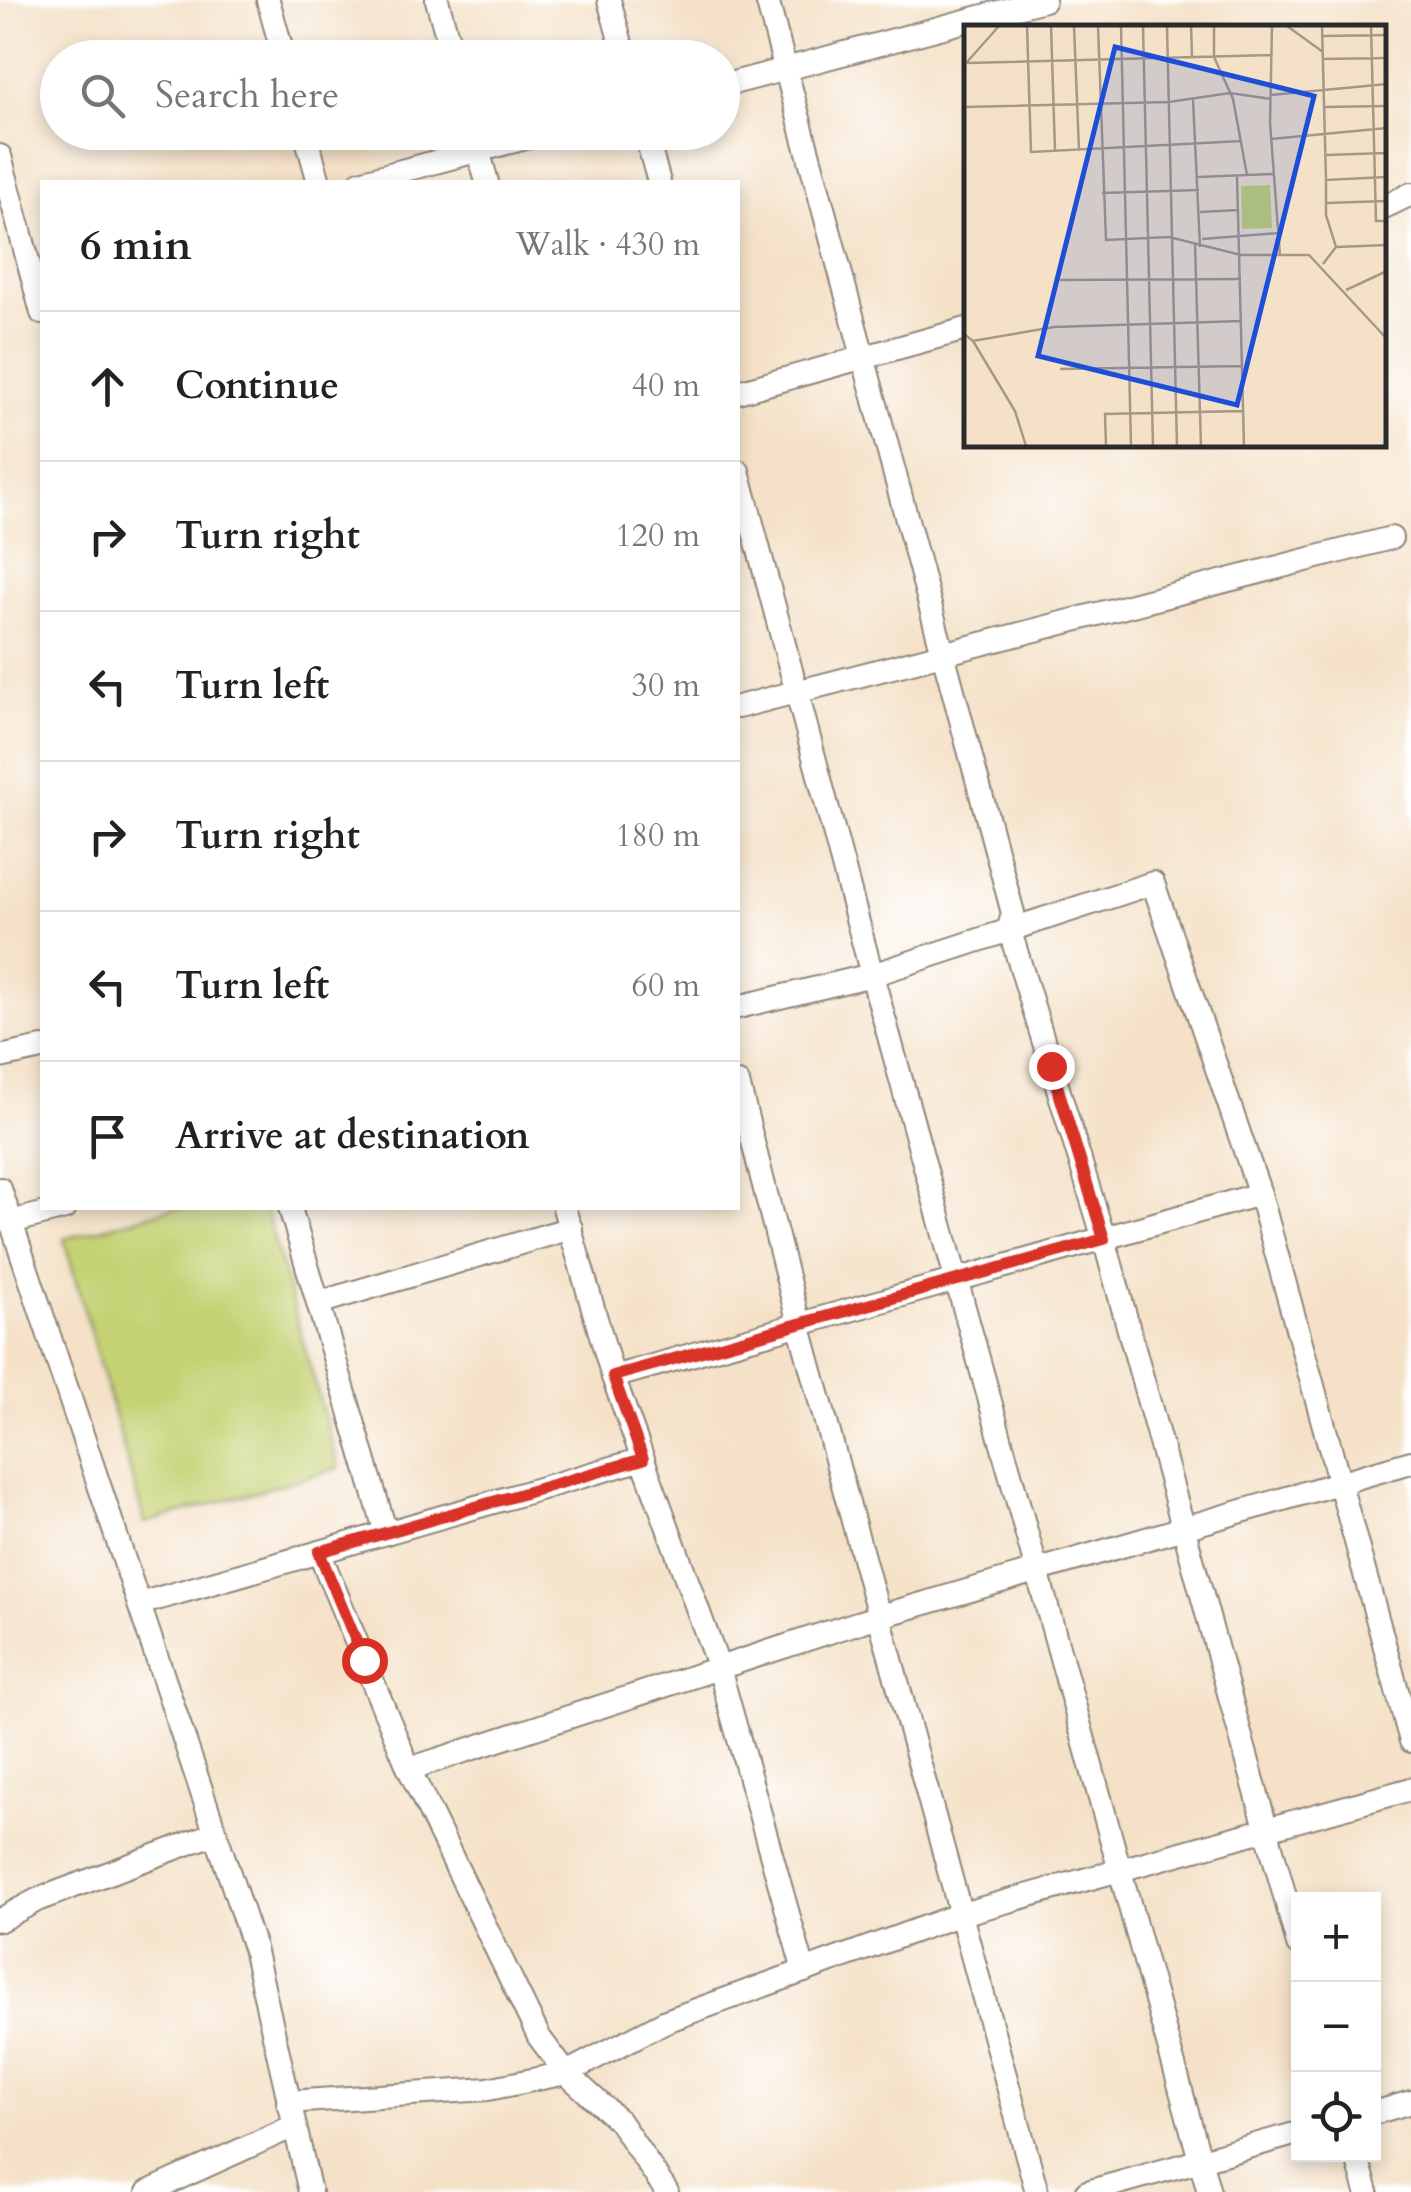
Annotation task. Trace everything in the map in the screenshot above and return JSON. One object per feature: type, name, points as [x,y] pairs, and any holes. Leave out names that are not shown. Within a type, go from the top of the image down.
[{"type":"street","points":[[268,0],[279,40]]},
{"type":"street","points":[[437,0],[447,40]]},
{"type":"street","points":[[609,0],[620,40]]},
{"type":"street","points":[[767,0],[1012,913],[1009,928],[1104,1239],[1291,1918]]},
{"type":"street","points":[[740,81],[1044,0]]},
{"type":"street","points":[[310,150],[318,180]]},
{"type":"street","points":[[366,180],[453,150]]},
{"type":"street","points":[[478,150],[486,180]]},
{"type":"street","points":[[650,150],[658,180]]},
{"type":"street","points":[[0,156],[37,269],[40,295]]},
{"type":"street","points":[[1386,205],[1411,194]]},
{"type":"street","points":[[740,391],[964,331]]},
{"type":"street","points":[[740,478],[872,975],[1209,2192]]},
{"type":"street","points":[[740,707],[1391,538]]},
{"type":"street","points":[[740,1007],[872,975],[1153,883],[1260,1194],[1411,1741]]},
{"type":"street","points":[[0,1057],[40,1048]]},
{"type":"street","points":[[740,1090],[958,1915],[1037,2192]]},
{"type":"street","points":[[0,1188],[254,1948],[310,2192]]},
{"type":"street","points":[[613,1376],[1260,1194]]},
{"type":"street","points":[[11,1222],[57,1210]]},
{"type":"street","points":[[291,1210],[386,1533]]},
{"type":"street","points":[[318,1304],[568,1218],[613,1376],[718,1668],[804,1970]]},
{"type":"street","points":[[139,1604],[643,1459]]},
{"type":"street","points":[[409,1769],[878,1617],[1411,1462]]},
{"type":"street","points":[[319,1552],[409,1769],[539,2037],[566,2073],[619,2121],[666,2192]]},
{"type":"street","points":[[288,2102],[488,2089],[566,2073],[666,2020],[958,1915],[1411,1789]]},
{"type":"street","points":[[0,1920],[36,1900],[216,1833]]},
{"type":"street","points":[[1381,2110],[1411,2102]]},
{"type":"street","points":[[148,2192],[294,2126]]},
{"type":"street","points":[[1087,2192],[1291,2136]]},
{"type":"street","points":[[1358,2162],[1367,2192]]},
{"type":"green space","points":[[166,1210],[266,1210],[339,1468],[145,1523],[64,1239]]},
{"type":"route","points":[[364,1660],[319,1552],[643,1459],[613,1376],[1104,1239],[1051,1066]]}]
